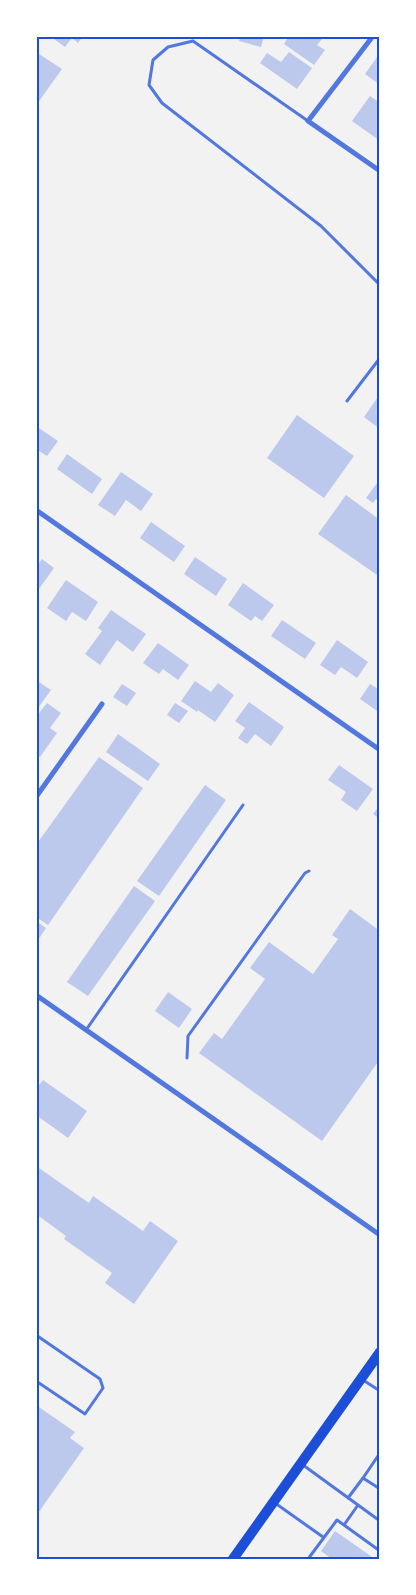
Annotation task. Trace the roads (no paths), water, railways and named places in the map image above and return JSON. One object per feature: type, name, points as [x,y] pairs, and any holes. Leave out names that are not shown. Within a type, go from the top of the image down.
[{"type":"main road","points":[[234,1558],[380,1352]]},
{"type":"street","points":[[373,36],[308,121],[380,171]]},
{"type":"street","points":[[36,510],[380,750]]},
{"type":"street","points":[[36,797],[102,704]]},
{"type":"street","points":[[36,995],[380,1235]]},
{"type":"lane","points":[[308,121],[193,41],[168,47],[153,60],[149,85],[162,103],[321,226],[380,285]]},
{"type":"lane","points":[[347,401],[380,358]]},
{"type":"lane","points":[[86,1030],[243,805]]},
{"type":"lane","points":[[187,1058],[188,1036],[305,873],[309,871]]},
{"type":"lane","points":[[36,1335],[100,1379],[103,1388],[85,1414],[36,1381]]},
{"type":"lane","points":[[361,1378],[380,1391]]},
{"type":"lane","points":[[348,1498],[380,1453]]},
{"type":"lane","points":[[300,1463],[380,1521]]},
{"type":"lane","points":[[363,1478],[380,1489]]},
{"type":"lane","points":[[273,1501],[323,1537]]},
{"type":"lane","points":[[344,1526],[358,1505]]},
{"type":"lane","points":[[308,1559],[337,1520],[380,1551]]}]
